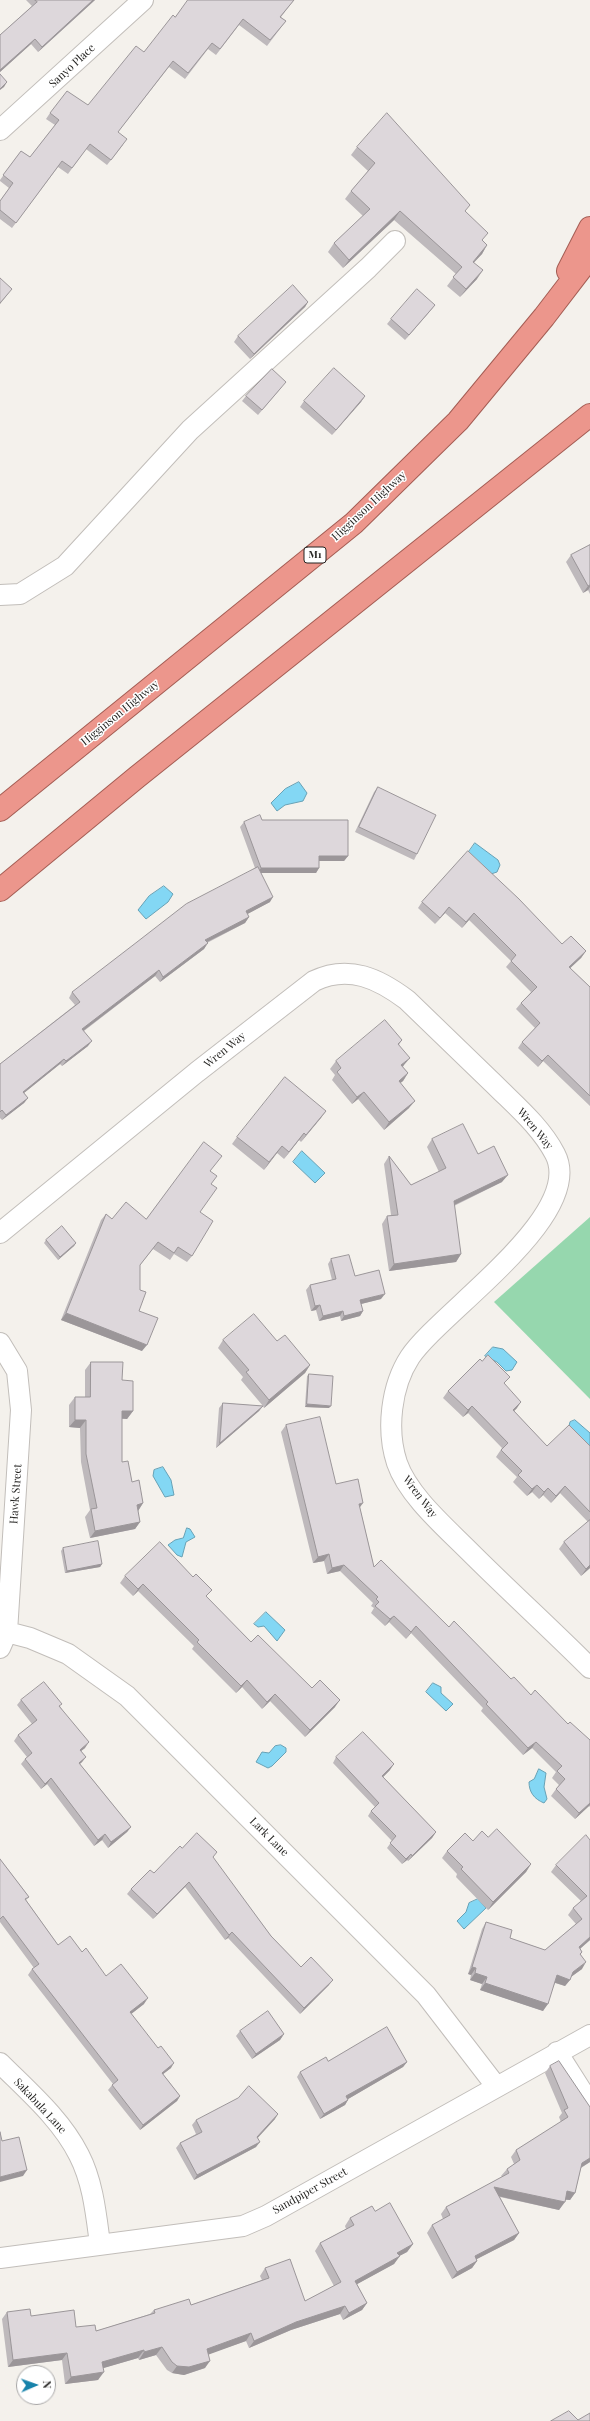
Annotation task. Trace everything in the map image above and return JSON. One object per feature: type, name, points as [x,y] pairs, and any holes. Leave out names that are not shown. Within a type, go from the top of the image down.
[{"type":"highway","points":[[544,317],[590,228]]},
{"type":"highway","name":"Higginson Highway","points":[[0,810],[354,523],[458,421],[544,317],[590,257]]},
{"type":"highway","points":[[0,890],[136,777],[590,415]]},
{"type":"street","name":"Sanyo Place","points":[[0,130],[143,0]]},
{"type":"street","points":[[0,595],[20,594],[65,566],[190,430],[368,268],[395,241]]},
{"type":"street","name":"Wren Way","points":[[0,1233],[233,1043],[314,981],[331,974],[350,974],[372,978],[387,985],[407,1000],[527,1117],[556,1156],[560,1172],[556,1194],[546,1212],[512,1256],[426,1338],[410,1357],[398,1379],[394,1402],[392,1432],[397,1462],[406,1482],[438,1521],[590,1668]]},
{"type":"street","name":"Hawk Street","points":[[0,1343],[17,1372],[21,1410],[3,1640]]},
{"type":"street","name":"Lark Lane","points":[[3,1640],[30,1638],[68,1654],[127,1696],[426,1995],[496,2086]]},
{"type":"street","name":"Sandpiper Street","points":[[0,2258],[243,2226],[272,2212],[590,2035]]},
{"type":"street","points":[[557,2052],[590,2104]]},
{"type":"street","name":"Sakabula Lane","points":[[0,2063],[56,2120],[70,2138],[80,2156],[88,2179],[94,2204],[100,2244]]},
{"type":"green space","points":[[590,1217],[590,1399],[494,1302]]},
{"type":"water","points":[[299,782],[307,793],[303,801],[285,805],[277,811],[271,803],[285,789]]},
{"type":"water","points":[[475,843],[498,860],[500,865],[497,872],[491,874],[468,853]]},
{"type":"water","points":[[164,886],[173,894],[168,902],[146,919],[138,910],[149,896]]},
{"type":"water","points":[[302,1151],[325,1173],[315,1183],[293,1162]]},
{"type":"water","points":[[493,1347],[503,1349],[517,1362],[512,1370],[506,1371],[497,1362],[485,1356]]},
{"type":"water","points":[[575,1420],[590,1433],[590,1447],[569,1426],[570,1422]]},
{"type":"water","points":[[163,1467],[171,1480],[174,1495],[165,1497],[153,1476],[154,1470]]},
{"type":"water","points":[[187,1528],[190,1529],[195,1537],[186,1542],[182,1557],[177,1555],[168,1545],[175,1540],[183,1538]]},
{"type":"water","points":[[266,1612],[285,1630],[277,1641],[264,1626],[258,1627],[254,1624]]},
{"type":"water","points":[[433,1683],[441,1687],[441,1693],[453,1704],[446,1711],[426,1692]]},
{"type":"water","points":[[281,1745],[286,1748],[286,1752],[272,1766],[268,1768],[256,1762],[262,1752],[269,1753],[275,1746]]},
{"type":"water","points":[[539,1769],[546,1773],[544,1787],[547,1799],[544,1803],[533,1795],[529,1786],[529,1782],[534,1779]]},
{"type":"water","points":[[478,1899],[486,1908],[464,1929],[457,1921],[466,1912],[469,1903]]},
{"type":"building","points":[[35,0],[93,0],[42,47],[35,39],[0,70],[0,35],[37,2]]},
{"type":"building","points":[[188,0],[294,0],[280,17],[286,21],[270,40],[243,19],[220,49],[212,43],[188,73],[173,61],[118,132],[127,139],[111,160],[90,144],[72,168],[62,161],[16,223],[0,210],[0,201],[13,183],[3,175],[21,151],[30,157],[59,120],[50,113],[67,91],[88,105],[136,46],[144,52],[173,15],[175,17]]},
{"type":"building","points":[[0,74],[7,82],[0,89]]},
{"type":"building","points":[[387,113],[470,205],[465,211],[488,233],[482,240],[487,245],[473,262],[483,270],[466,289],[453,277],[462,267],[400,211],[349,260],[334,243],[370,209],[351,191],[375,163],[357,147]]},
{"type":"building","points":[[0,278],[12,289],[0,303]]},
{"type":"building","points":[[293,285],[308,302],[254,354],[238,336]]},
{"type":"building","points":[[417,289],[435,305],[409,335],[391,319]]},
{"type":"building","points":[[334,368],[365,396],[336,430],[304,401]]},
{"type":"building","points":[[272,369],[286,382],[262,410],[246,396]]},
{"type":"building","points":[[590,545],[590,585],[588,586],[571,555]]},
{"type":"building","points":[[378,787],[436,815],[417,854],[359,827]]},
{"type":"building","points":[[260,815],[262,820],[348,820],[348,856],[319,856],[319,868],[261,868],[244,822]]},
{"type":"building","points":[[468,851],[519,899],[562,944],[571,936],[586,951],[569,967],[590,987],[590,1096],[548,1055],[542,1061],[522,1042],[540,1023],[521,1003],[537,987],[511,961],[516,955],[474,913],[466,922],[449,907],[440,918],[422,902]]},
{"type":"building","points":[[258,867],[273,897],[246,911],[249,917],[205,940],[208,943],[163,977],[159,970],[82,1029],[92,1041],[66,1061],[64,1059],[23,1092],[28,1098],[6,1115],[2,1110],[0,1112],[0,1064],[80,1002],[72,992],[186,904]]},
{"type":"building","points":[[385,1020],[402,1040],[398,1044],[410,1058],[401,1065],[408,1073],[399,1081],[415,1101],[389,1122],[364,1092],[357,1097],[337,1072],[341,1068],[336,1061]]},
{"type":"building","points":[[285,1077],[326,1111],[306,1135],[304,1133],[289,1152],[282,1146],[269,1162],[237,1137]]},
{"type":"building","points":[[463,1124],[478,1154],[494,1146],[508,1175],[454,1201],[461,1254],[394,1264],[387,1216],[398,1215],[389,1156],[411,1185],[446,1168],[432,1139]]},
{"type":"building","points":[[204,1142],[222,1156],[210,1171],[217,1176],[211,1184],[217,1188],[200,1212],[213,1221],[192,1256],[178,1247],[174,1253],[158,1242],[140,1265],[140,1290],[146,1292],[139,1311],[158,1318],[147,1345],[66,1313],[106,1214],[112,1219],[126,1202],[146,1219]]},
{"type":"building","points":[[62,1226],[76,1243],[60,1257],[46,1240]]},
{"type":"building","points":[[349,1255],[355,1276],[379,1270],[385,1294],[360,1300],[363,1311],[344,1316],[343,1311],[323,1316],[320,1305],[315,1306],[310,1285],[336,1279],[331,1259]]},
{"type":"building","points":[[254,1314],[277,1341],[285,1335],[310,1365],[269,1400],[246,1372],[249,1370],[223,1340]]},
{"type":"building","points":[[488,1355],[510,1377],[504,1383],[521,1402],[513,1410],[547,1446],[569,1425],[590,1446],[590,1512],[565,1486],[556,1496],[548,1488],[544,1492],[537,1485],[532,1489],[518,1475],[522,1471],[501,1450],[508,1443],[472,1406],[468,1410],[448,1391],[480,1359],[482,1361]]},
{"type":"building","points":[[91,1362],[123,1362],[122,1380],[133,1381],[133,1411],[122,1411],[122,1462],[128,1461],[132,1482],[139,1480],[143,1503],[137,1505],[140,1522],[95,1531],[91,1509],[97,1508],[86,1454],[86,1420],[75,1420],[75,1397],[90,1397]]},
{"type":"building","points":[[309,1374],[333,1376],[331,1406],[307,1404]]},
{"type":"building","points":[[223,1403],[263,1406],[220,1443]]},
{"type":"building","points":[[320,1417],[336,1484],[358,1479],[363,1503],[359,1504],[374,1567],[381,1560],[449,1627],[454,1621],[511,1679],[514,1677],[531,1695],[535,1690],[568,1724],[570,1722],[590,1740],[590,1803],[579,1813],[556,1789],[565,1779],[557,1771],[562,1766],[536,1742],[528,1748],[486,1704],[488,1702],[416,1626],[411,1632],[394,1616],[390,1619],[375,1606],[379,1602],[376,1599],[378,1597],[344,1565],[332,1568],[329,1554],[318,1557],[286,1425]]},
{"type":"building","points":[[590,1520],[590,1565],[586,1569],[564,1542]]},
{"type":"building","points":[[98,1541],[102,1564],[67,1571],[63,1548]]},
{"type":"building","points":[[160,1542],[193,1577],[196,1574],[212,1590],[206,1596],[251,1642],[258,1635],[312,1688],[320,1680],[340,1700],[310,1730],[275,1694],[267,1702],[247,1680],[241,1686],[197,1642],[199,1640],[143,1584],[138,1589],[125,1576]]},
{"type":"building","points":[[44,1682],[62,1704],[59,1706],[89,1742],[80,1750],[86,1757],[79,1763],[131,1827],[111,1842],[105,1834],[98,1840],[51,1778],[45,1784],[25,1759],[32,1753],[18,1735],[37,1720],[21,1700]]},
{"type":"building","points":[[363,1732],[394,1764],[382,1776],[436,1832],[412,1856],[411,1854],[406,1859],[390,1843],[396,1836],[371,1811],[379,1803],[336,1757]]},
{"type":"building","points":[[497,1829],[531,1864],[493,1902],[461,1869],[463,1867],[447,1851],[465,1833],[473,1841],[482,1831],[488,1837]]},
{"type":"building","points":[[197,1833],[217,1852],[213,1857],[271,1936],[301,1967],[311,1957],[333,1980],[304,2008],[232,1932],[229,1935],[189,1882],[157,1914],[131,1889],[150,1870],[154,1873],[180,1846],[182,1848]]},
{"type":"building","points":[[586,1835],[590,1840],[590,1937],[579,1947],[582,1952],[580,1954],[586,1962],[573,1972],[570,1980],[557,1975],[548,2004],[485,1983],[487,1977],[475,1973],[476,1968],[472,1967],[486,1922],[512,1930],[510,1938],[545,1950],[582,1919],[573,1908],[587,1896],[556,1865]]},
{"type":"building","points":[[0,1859],[29,1897],[25,1899],[58,1945],[70,1936],[82,1952],[86,1948],[106,1976],[121,1964],[148,1998],[130,2012],[158,2048],[161,2046],[174,2063],[162,2073],[180,2096],[143,2125],[112,2085],[118,2080],[32,1969],[39,1964],[3,1916],[0,1919]]},
{"type":"building","points":[[268,2011],[284,2034],[256,2054],[240,2031]]},
{"type":"building","points":[[387,2027],[407,2062],[346,2096],[348,2100],[324,2114],[300,2072],[326,2057],[328,2061]]},
{"type":"building","points":[[559,2061],[590,2107],[590,2158],[582,2163],[575,2193],[567,2191],[565,2202],[494,2187],[519,2233],[475,2256],[477,2261],[457,2272],[432,2225],[450,2215],[446,2207],[509,2173],[507,2169],[520,2160],[516,2150],[568,2117],[564,2110],[568,2108],[550,2066]]},
{"type":"building","points":[[249,2086],[278,2114],[257,2137],[260,2142],[197,2175],[180,2143],[202,2132],[196,2120],[238,2098]]},
{"type":"building","points":[[0,2132],[2,2141],[19,2137],[27,2170],[0,2177]]},
{"type":"building","points":[[390,2203],[413,2244],[397,2253],[400,2256],[355,2281],[367,2303],[349,2313],[345,2306],[296,2322],[254,2341],[251,2333],[207,2349],[210,2361],[189,2367],[177,2366],[172,2362],[162,2347],[144,2352],[144,2350],[102,2362],[104,2372],[71,2377],[67,2353],[13,2360],[7,2312],[30,2309],[31,2316],[74,2310],[76,2327],[95,2325],[96,2331],[155,2313],[154,2310],[189,2299],[191,2305],[269,2278],[265,2268],[290,2259],[305,2301],[341,2282],[320,2243],[354,2225],[350,2218],[372,2206],[375,2211]]},
{"type":"building","points":[[569,2411],[578,2420],[590,2413],[590,2421],[551,2421]]}]
